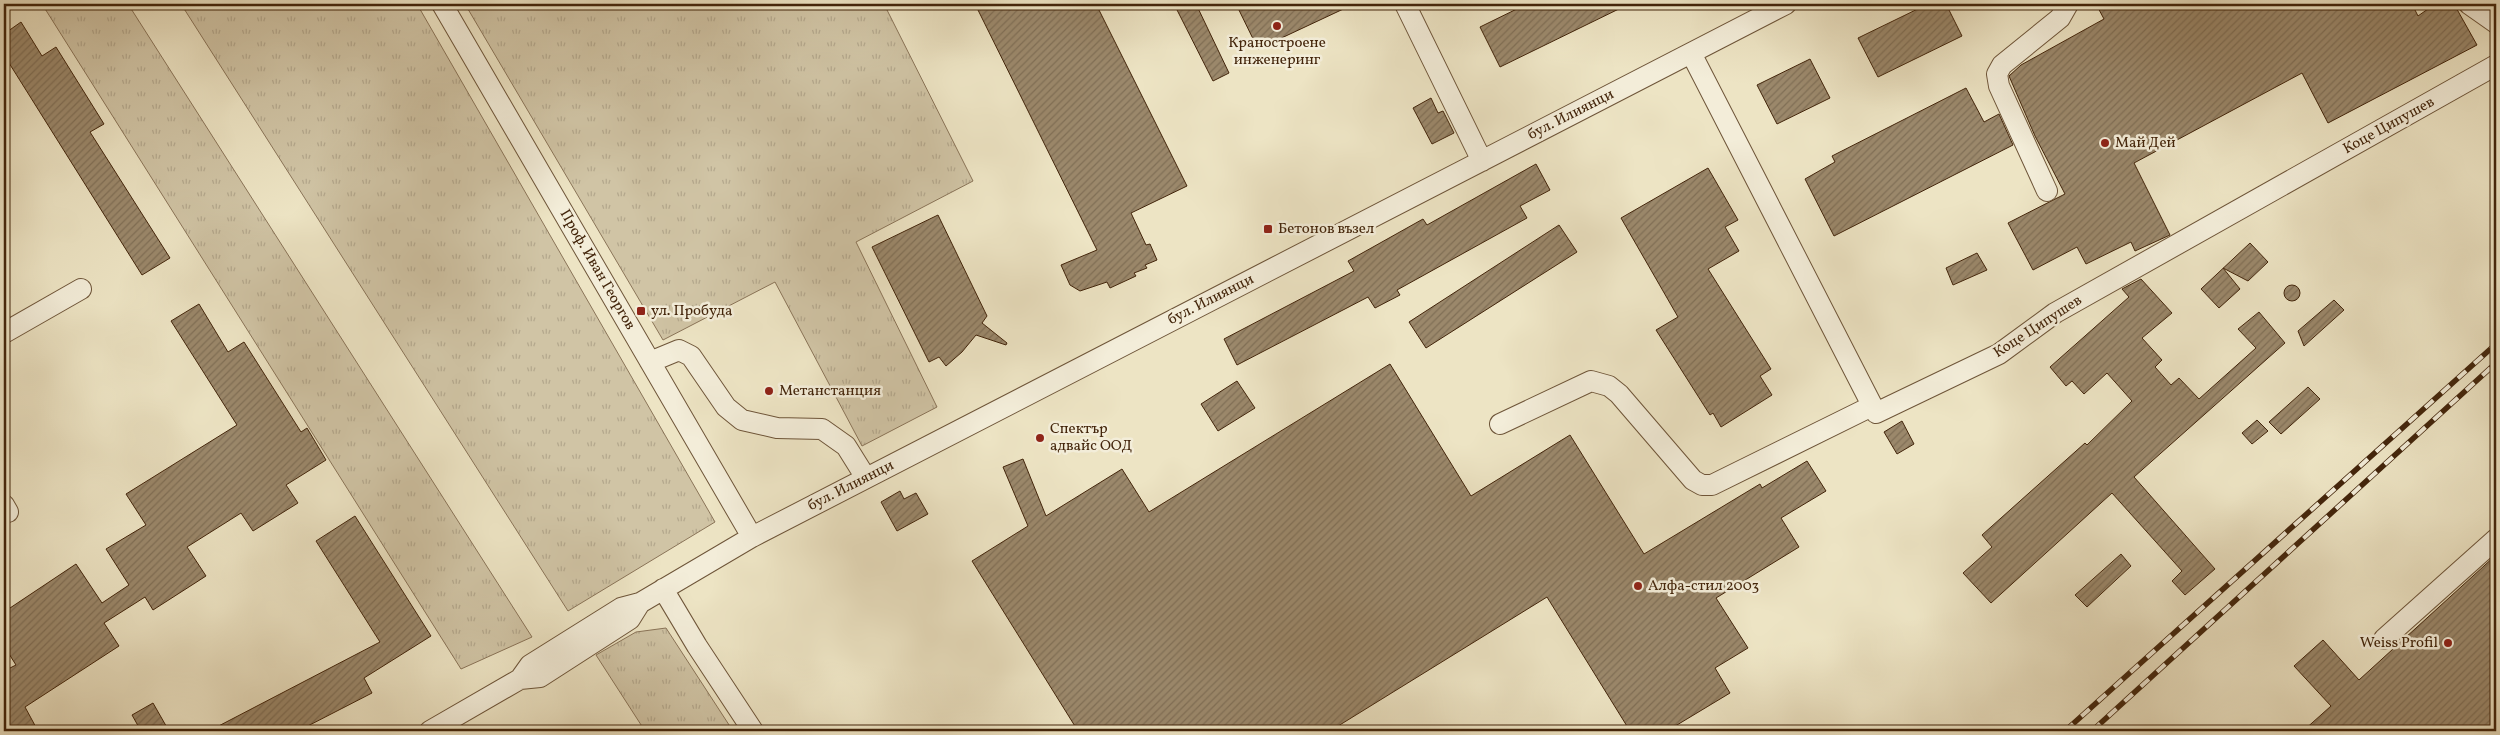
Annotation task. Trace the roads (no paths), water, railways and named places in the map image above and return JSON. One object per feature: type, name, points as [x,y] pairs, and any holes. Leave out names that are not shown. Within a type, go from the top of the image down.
[{"type":"street","name":"Проф. Иван Георгов","points":[[442,4],[752,537]]},
{"type":"street","points":[[1405,4],[1482,161]]},
{"type":"street","name":"бул. Илиянци","points":[[430,731],[520,679],[530,665],[538,659],[621,608],[640,603],[752,537],[1786,4]]},
{"type":"street","points":[[2047,191],[1999,86],[1997,74],[2002,65],[2060,18],[2068,4]]},
{"type":"street","points":[[2469,4],[2496,24]]},
{"type":"street","points":[[1691,53],[1874,409]]},
{"type":"street","name":"Коце Ципушев","points":[[1500,424],[1591,381],[1601,382],[1619,394],[1693,480],[1702,485],[1712,485],[1874,409],[1999,354],[2055,313],[2496,65]]},
{"type":"street","points":[[4,333],[81,289]]},
{"type":"street","points":[[650,362],[679,350],[690,356],[726,407],[742,420],[777,428],[822,429],[846,446],[866,478]]},
{"type":"street","points":[[2384,639],[2496,539]]},
{"type":"street","points":[[663,589],[697,646],[753,731]]},
{"type":"railway","points":[[2065,731],[2496,344]]},
{"type":"railway","points":[[2092,731],[2496,363]]},
{"type":"place","name":"Краностроене инженеринг","points":[[1277,26]]},
{"type":"place","name":"Май Дей","points":[[2105,143]]},
{"type":"place","name":"Бетонов възел","points":[[1268,229]]},
{"type":"place","name":"ул. Пробуда","points":[[641,311]]},
{"type":"place","name":"Метанстанция","points":[[769,391]]},
{"type":"place","name":"Спектър адвайс ООД","points":[[1040,438]]},
{"type":"place","name":"Алфа-стил 2003","points":[[1638,586]]},
{"type":"place","name":"Weiss Profil","points":[[2448,643]]}]
